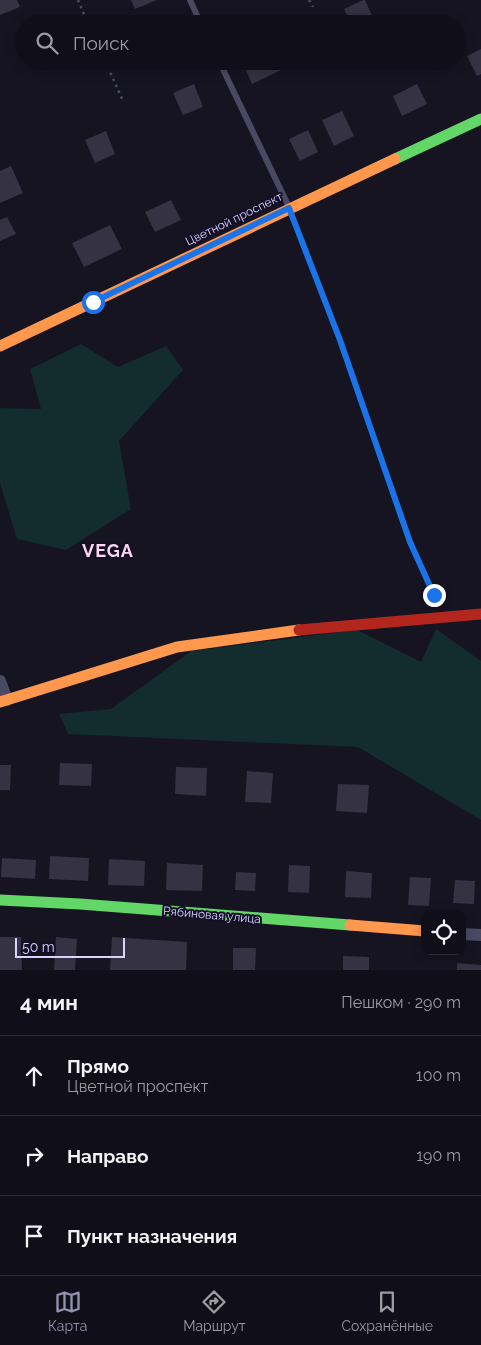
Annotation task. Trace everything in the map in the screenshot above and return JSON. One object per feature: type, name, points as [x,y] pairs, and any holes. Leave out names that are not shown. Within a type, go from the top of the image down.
[{"type":"street","name":"Цветной проспект","points":[[0,346],[481,119]]},
{"type":"street","points":[[0,681],[4,701],[178,647],[296,630],[481,614]]},
{"type":"street","name":"Рябиновая улица","points":[[0,900],[80,904],[421,931]]},
{"type":"street","points":[[466,934],[481,935]]},
{"type":"lane","points":[[190,0],[197,15]]},
{"type":"lane","points":[[223,70],[289,208]]},
{"type":"path","points":[[78,0],[84,15]]},
{"type":"path","points":[[309,0],[313,7]]},
{"type":"path","points":[[110,70],[123,101]]},
{"type":"path","points":[[289,208],[340,340],[410,542],[434,595],[448,603]]},
{"type":"green space","points":[[81,344],[118,367],[166,346],[183,370],[119,441],[131,509],[66,550],[17,539],[0,483],[0,408],[41,409],[30,369]]},
{"type":"green space","points":[[436,629],[481,661],[481,820],[358,747],[68,734],[59,714],[111,709],[191,651],[357,630],[421,662]]},
{"type":"building","points":[[0,0],[17,0],[20,7],[0,15]]},
{"type":"building","points":[[131,0],[157,0],[135,9]]},
{"type":"building","points":[[365,0],[372,15],[347,15],[344,9]]},
{"type":"building","points":[[481,49],[481,74],[477,76],[467,56]]},
{"type":"building","points":[[246,70],[281,70],[252,84]]},
{"type":"building","points":[[194,84],[203,107],[183,115],[173,93]]},
{"type":"building","points":[[417,84],[427,104],[402,116],[393,96]]},
{"type":"building","points":[[342,111],[354,136],[334,146],[322,120]]},
{"type":"building","points":[[308,130],[318,152],[300,161],[289,139]]},
{"type":"building","points":[[106,131],[115,154],[95,163],[85,140]]},
{"type":"building","points":[[11,166],[23,193],[0,203],[0,171]]},
{"type":"building","points":[[171,200],[181,220],[155,232],[145,212]]},
{"type":"building","points":[[7,217],[16,234],[0,241],[0,220]]},
{"type":"building","points":[[110,225],[122,249],[84,267],[72,243]]},
{"type":"building","points":[[60,763],[92,764],[91,786],[59,785]]},
{"type":"building","points":[[0,765],[11,765],[10,790],[0,790]]},
{"type":"building","points":[[176,767],[207,768],[206,796],[175,794]]},
{"type":"building","points":[[247,771],[273,773],[271,803],[245,802]]},
{"type":"building","points":[[338,784],[369,785],[367,813],[336,811]]},
{"type":"building","points":[[50,856],[89,858],[88,881],[49,879]]},
{"type":"building","points":[[2,858],[36,860],[35,879],[1,877]]},
{"type":"building","points":[[109,859],[145,861],[144,886],[108,885]]},
{"type":"building","points":[[167,863],[203,865],[202,891],[166,890]]},
{"type":"building","points":[[289,865],[310,866],[309,893],[288,892]]},
{"type":"building","points":[[346,871],[372,873],[371,898],[345,897]]},
{"type":"building","points":[[236,872],[256,873],[255,891],[235,890]]},
{"type":"building","points":[[410,877],[431,878],[429,906],[408,905]]},
{"type":"building","points":[[455,880],[475,881],[474,904],[453,903]]},
{"type":"building","points":[[0,937],[21,937],[22,970],[0,970]]},
{"type":"building","points":[[56,937],[77,939],[75,970],[54,970]]},
{"type":"building","points":[[112,937],[187,942],[186,970],[110,970]]},
{"type":"building","points":[[233,948],[256,948],[255,970],[233,970]]},
{"type":"building","points":[[343,956],[369,957],[369,970],[343,970]]},
{"type":"building","points":[[457,963],[481,965],[481,970],[457,970]]},
{"type":"traffic: fast","points":[[395,159],[481,119]]},
{"type":"traffic: fast","points":[[0,900],[80,904],[350,925]]},
{"type":"traffic: slow","points":[[0,346],[395,159]]},
{"type":"traffic: slow","points":[[0,702],[177,647],[299,630]]},
{"type":"traffic: slow","points":[[350,925],[421,931]]},
{"type":"traffic: jam","points":[[299,630],[481,614]]},
{"type":"district","name":"VEGA","points":[[108,550]]},
{"type":"route","points":[[93,302],[289,208],[340,340],[410,542],[434,595]]}]
